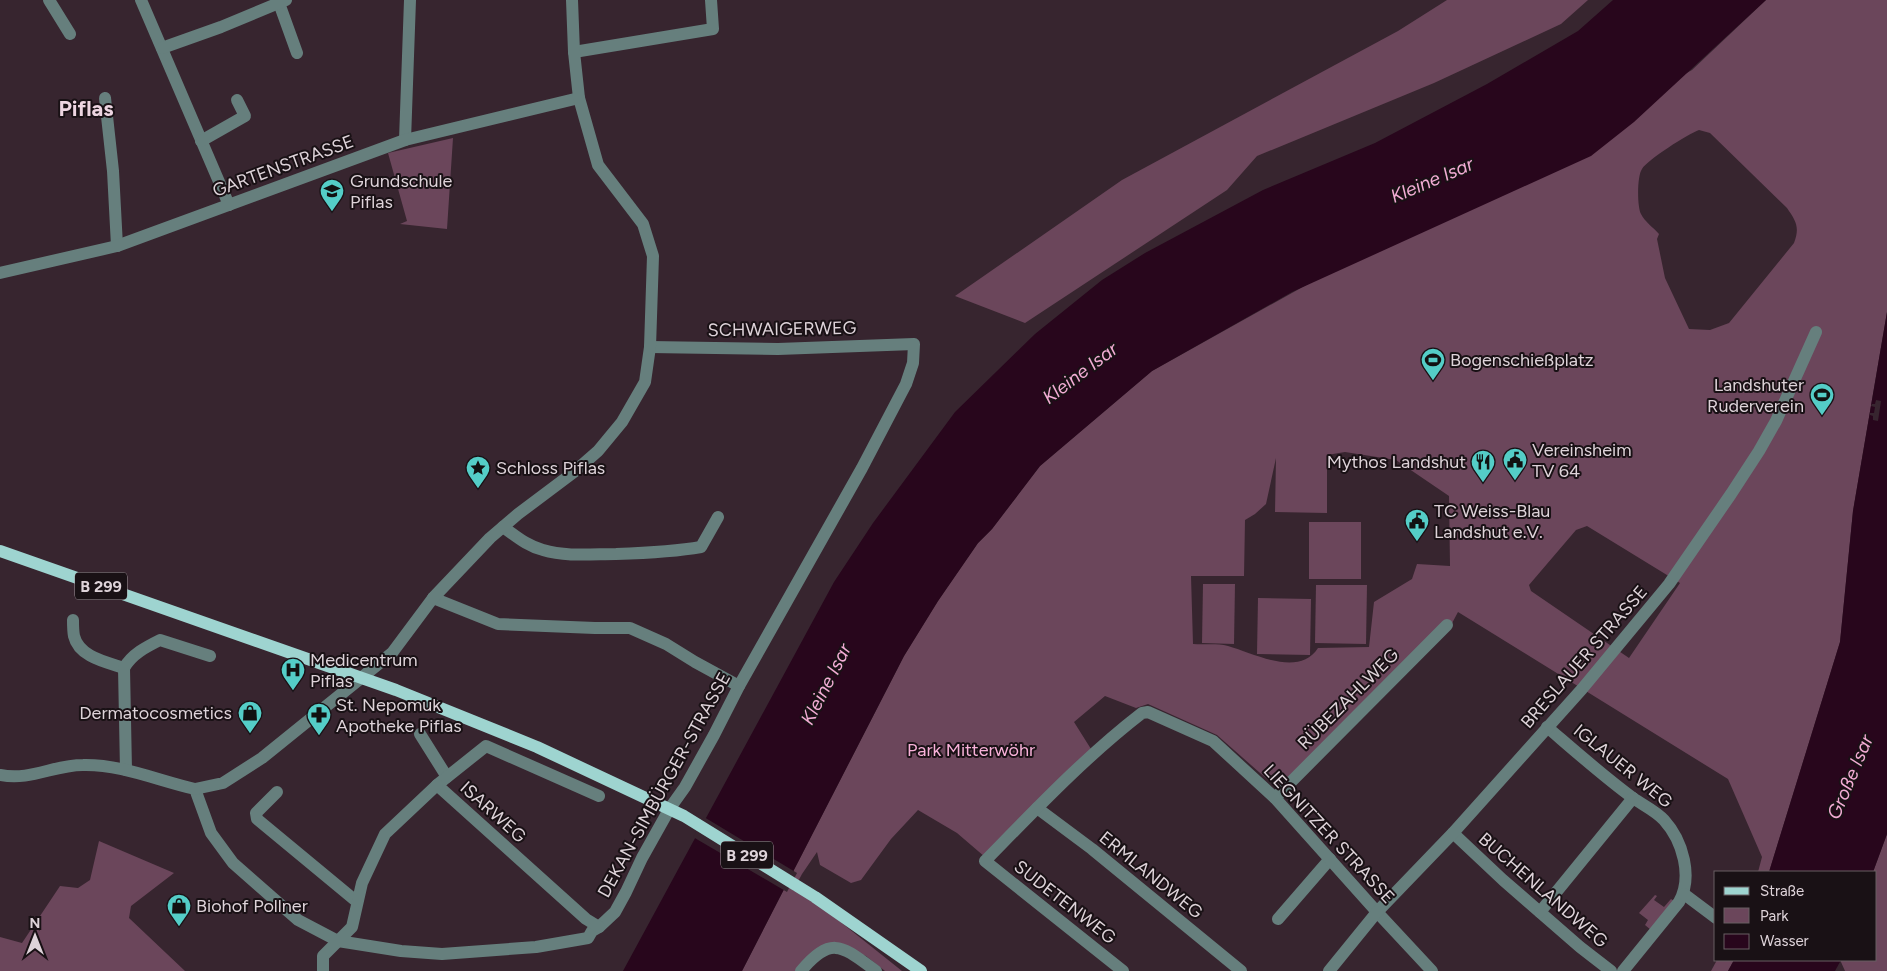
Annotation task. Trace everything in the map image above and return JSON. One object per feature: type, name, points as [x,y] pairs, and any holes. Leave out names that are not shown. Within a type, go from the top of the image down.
[{"type":"main road","name":"B 299","points":[[0,551],[407,694],[537,747],[674,811],[815,897],[921,971]]},
{"type":"street","points":[[49,0],[70,34]]},
{"type":"street","points":[[142,0],[229,205]]},
{"type":"street","points":[[405,140],[410,0]]},
{"type":"street","points":[[0,775],[33,776],[58,768],[84,764],[126,770],[195,790],[223,783],[262,758],[392,653],[433,598],[462,565],[503,527],[574,472],[608,439],[622,422],[645,382],[650,347],[653,256],[643,224],[598,165],[579,98],[574,52],[572,0]]},
{"type":"street","points":[[574,52],[713,29],[711,0]]},
{"type":"street","points":[[162,48],[221,27],[282,2],[297,52]]},
{"type":"street","points":[[105,98],[113,171],[117,246]]},
{"type":"street","name":"GARTENSTRASSE","points":[[0,273],[117,246],[405,140],[579,98]]},
{"type":"street","points":[[202,141],[245,116],[237,100]]},
{"type":"street","name":"BRESLAUER STRASSE","points":[[1329,971],[1377,912],[1452,833],[1582,689],[1669,584],[1732,494],[1776,421],[1816,332]]},
{"type":"street","name":"SCHWAIGERWEG","points":[[650,347],[778,349],[914,344]]},
{"type":"street","name":"DEKAN-SIMBÜRGER-STRASSE","points":[[195,790],[211,833],[233,863],[298,920],[338,941],[401,951],[442,954],[536,947],[588,938],[592,931],[615,912],[674,811],[739,686],[862,468],[906,384],[913,364],[914,344]]},
{"type":"street","points":[[503,527],[529,545],[545,551],[568,554],[677,552],[701,547],[718,518]]},
{"type":"street","points":[[433,598],[498,624],[630,628],[666,644],[694,662],[739,686]]},
{"type":"street","points":[[73,620],[74,637],[81,649],[95,658],[124,668]]},
{"type":"street","name":"RÜBEZAHLWEG","points":[[1275,798],[1447,625]]},
{"type":"street","points":[[126,770],[124,668],[128,661],[160,640],[210,656]]},
{"type":"street","name":"LIEGNITZER STRASSE","points":[[985,861],[1126,725],[1142,713],[1148,712],[1213,741],[1275,798],[1432,971]]},
{"type":"street","name":"IGLAUER WEG","points":[[1547,727],[1633,798],[1665,821],[1678,842],[1684,862],[1686,882],[1684,894]]},
{"type":"street","points":[[323,971],[323,956],[352,927],[356,901],[362,883],[385,834],[442,781],[420,734]]},
{"type":"street","name":"ISARWEG","points":[[599,796],[486,746],[442,781],[586,919],[599,927]]},
{"type":"street","points":[[277,792],[256,813],[257,819],[356,901]]},
{"type":"street","points":[[1540,912],[1633,798]]},
{"type":"street","name":"ERMLANDWEG","points":[[1038,808],[1092,849],[1242,971]]},
{"type":"street","name":"BUCHENLANDWEG","points":[[1452,833],[1540,912],[1611,971]]},
{"type":"street","points":[[1278,919],[1330,859]]},
{"type":"street","name":"SUDETENWEG","points":[[985,861],[1123,971]]},
{"type":"street","points":[[1622,971],[1684,894],[1714,916]]},
{"type":"street","points":[[802,971],[814,956],[825,950],[838,947],[848,951],[876,971]]},
{"type":"green space","points":[[1447,0],[1588,0],[1561,24],[1434,83],[1257,156],[1227,190],[1025,323],[955,296],[1122,180],[1398,31]]},
{"type":"green space","name":"Park Mitterwöhr","points":[[1766,0],[1887,0],[1887,312],[1853,511],[1840,642],[1769,871],[1758,871],[1762,857],[1728,779],[1458,612],[1450,627],[1277,788],[1217,735],[1148,704],[1136,708],[1105,696],[1074,722],[1091,749],[985,857],[957,833],[918,810],[891,839],[861,880],[851,883],[820,865],[817,852],[793,891],[797,891],[818,904],[902,971],[885,971],[866,956],[838,947],[801,971],[742,971],[904,656],[938,601],[978,543],[992,529],[1040,466],[1152,371],[1692,70]],"holes":[[[1699,130],[1710,133],[1787,208],[1795,221],[1797,233],[1794,243],[1729,323],[1710,330],[1689,329],[1665,278],[1657,239],[1659,234],[1642,217],[1638,198],[1638,184],[1642,169],[1651,160]],[[1345,452],[1396,460],[1449,496],[1450,566],[1417,564],[1412,579],[1374,602],[1369,647],[1318,648],[1310,657],[1288,662],[1262,658],[1224,645],[1193,644],[1191,576],[1244,576],[1245,520],[1266,504],[1276,458],[1275,512],[1327,513],[1327,455]],[[1587,526],[1680,583],[1629,658],[1531,591],[1529,585],[1576,530]]]},
{"type":"green space","points":[[453,138],[447,229],[400,224],[407,221],[388,153]]},
{"type":"green space","points":[[1309,522],[1361,522],[1361,579],[1309,579]]},
{"type":"green space","points":[[1203,584],[1235,584],[1234,644],[1202,643]]},
{"type":"green space","points":[[1316,585],[1367,585],[1366,644],[1315,643]]},
{"type":"green space","points":[[1258,598],[1311,599],[1310,655],[1257,654]]},
{"type":"green space","points":[[1887,834],[1887,971],[1845,971],[1841,961],[1877,961],[1877,871],[1873,871]]},
{"type":"green space","points":[[99,841],[174,873],[131,906],[129,918],[185,971],[0,971],[0,937],[22,943],[60,886],[78,888],[90,880]]},
{"type":"green space","points":[[1655,895],[1657,896],[1654,900],[1664,907],[1671,899],[1674,901],[1651,930],[1645,925],[1648,920],[1639,913]]},
{"type":"green space","points":[[1716,961],[1733,961],[1728,971],[1711,971]]},
{"type":"water","name":"Kleine Isar","points":[[1613,0],[1766,0],[1634,122],[1591,156],[1292,292],[1152,371],[1040,466],[992,529],[978,543],[938,601],[904,656],[742,971],[623,971],[834,582],[873,523],[955,412],[1035,334],[1102,280],[1145,253],[1263,190],[1375,143],[1487,84],[1578,31]]},
{"type":"water","name":"Große Isar","points":[[1887,312],[1887,834],[1873,871],[1769,871],[1840,642],[1853,511]]},
{"type":"water","points":[[1733,961],[1840,961],[1835,971],[1728,971]]},
{"type":"pier","points":[[1876,400],[1881,401],[1878,421],[1873,420],[1873,416],[1870,415],[1870,413],[1874,413],[1875,407],[1871,406],[1875,404]]},
{"type":"pier","points":[[704,817],[797,873],[787,892],[693,837]]},
{"type":"place","name":"Grundschule Piflas","points":[[332,212]]},
{"type":"place","name":"Bogenschießplatz","points":[[1433,381]]},
{"type":"place","name":"Landshuter Ruderverein","points":[[1822,416]]},
{"type":"place","name":"Vereinsheim TV 64","points":[[1515,481]]},
{"type":"place","name":"Mythos Landshut","points":[[1483,483]]},
{"type":"place","name":"Schloss Piflas","points":[[478,489]]},
{"type":"place","name":"TC Weiss-Blau Landshut e.V.","points":[[1417,542]]},
{"type":"place","name":"Medicentrum Piflas","points":[[293,691]]},
{"type":"place","name":"Dermatocosmetics","points":[[250,734]]},
{"type":"place","name":"St. Nepomuk Apotheke Piflas","points":[[319,736]]},
{"type":"place","name":"Biohof Pollner","points":[[179,927]]},
{"type":"district","name":"Piflas","points":[[86,108]]}]
